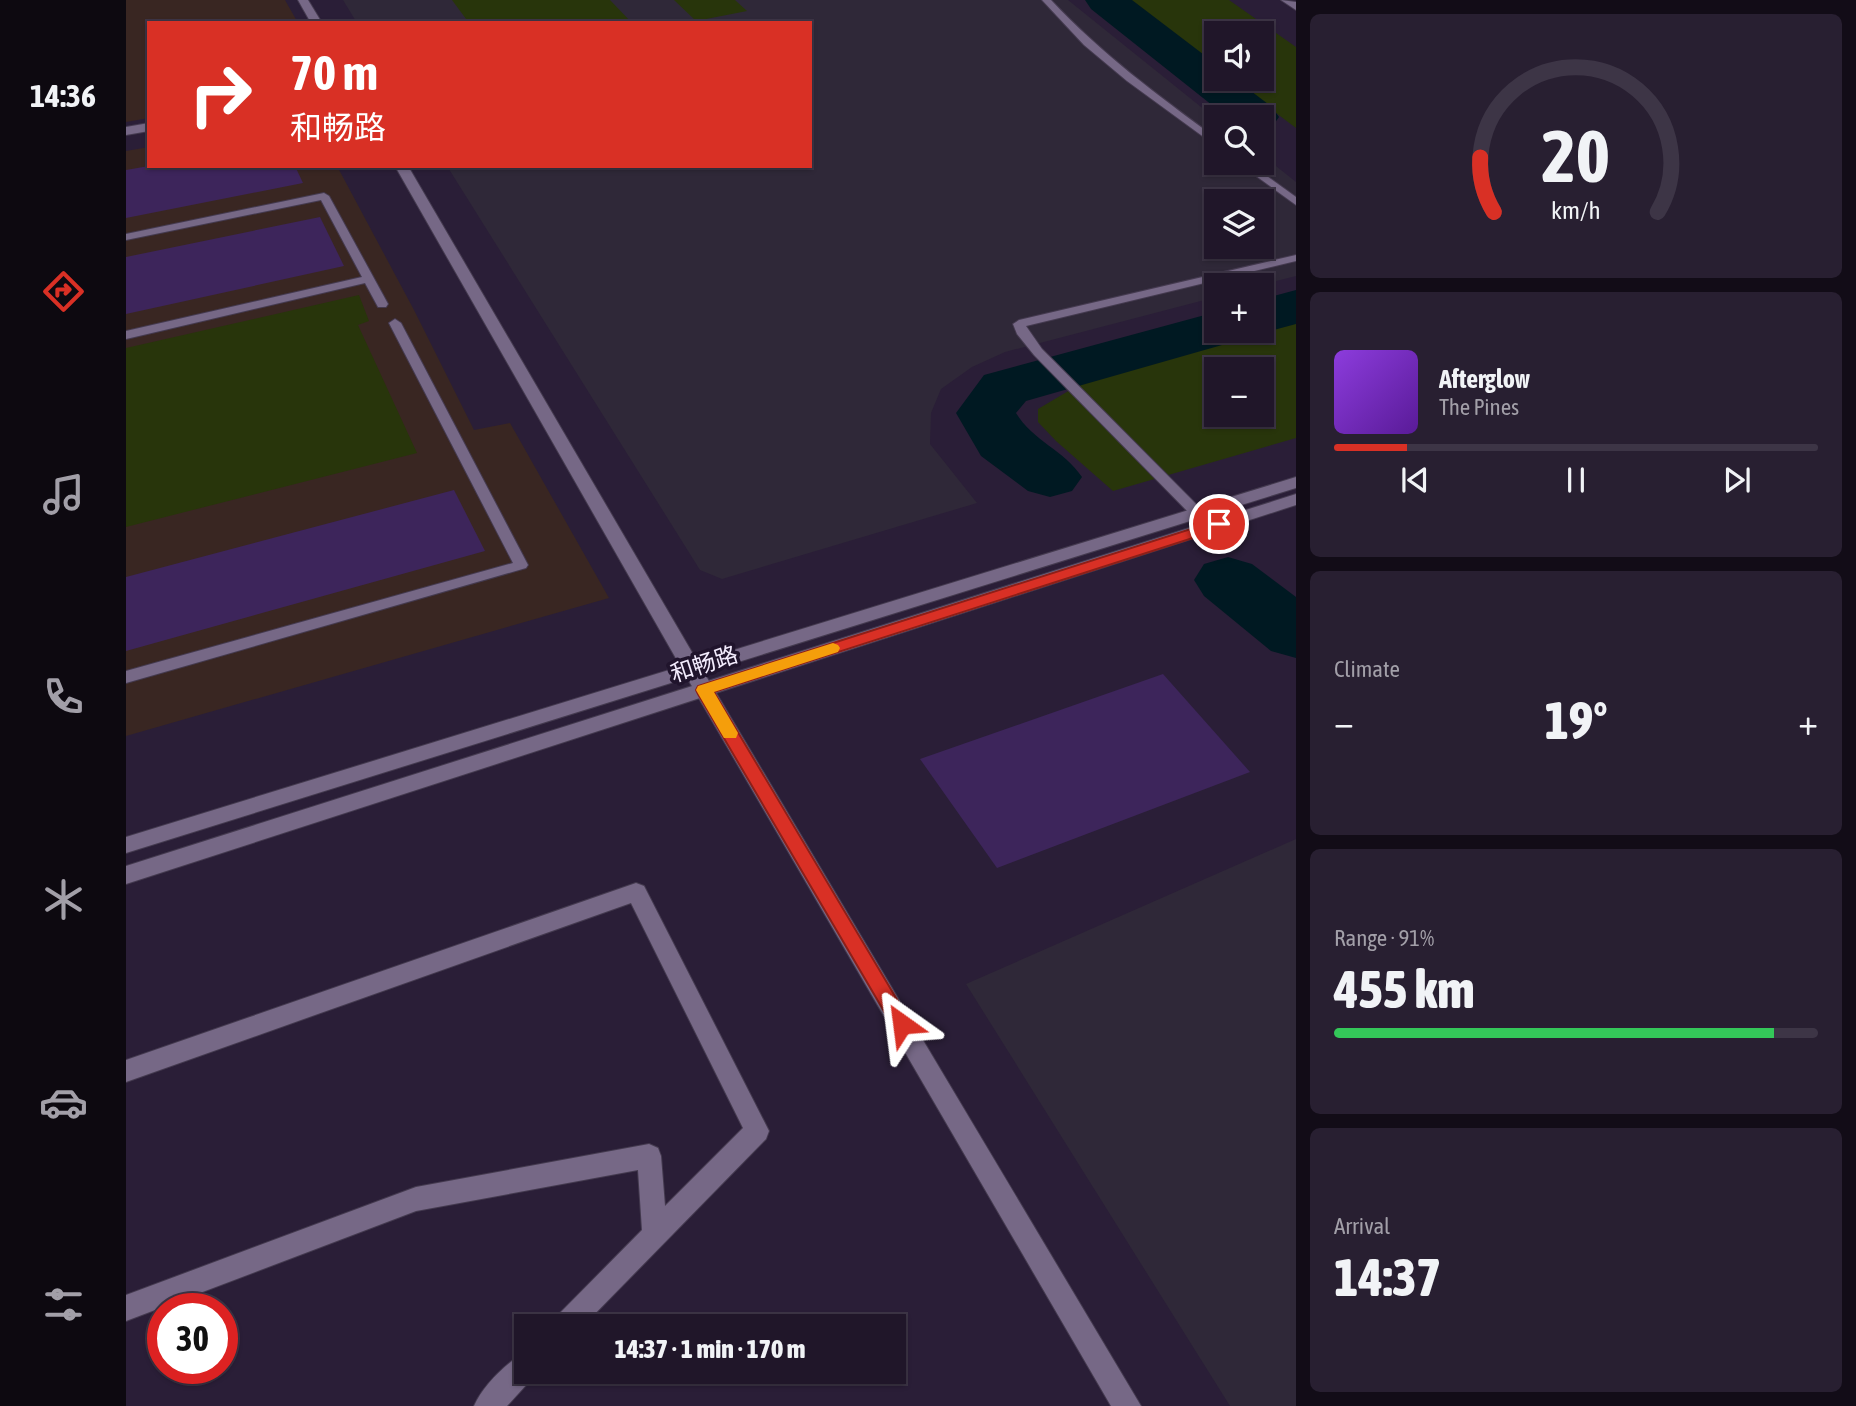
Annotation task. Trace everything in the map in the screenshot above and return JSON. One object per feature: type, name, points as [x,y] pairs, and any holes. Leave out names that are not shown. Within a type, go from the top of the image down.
[{"type":"street","points":[[303,0],[316,21]]},
{"type":"street","points":[[1286,0],[1296,7]]},
{"type":"street","points":[[126,131],[147,127]]},
{"type":"street","points":[[402,168],[698,680],[1127,1406]]},
{"type":"street","name":"和畅路","points":[[126,875],[698,680],[1296,482]]},
{"type":"street","name":"和畅路","points":[[126,845],[698,680],[1296,499]]},
{"type":"street","points":[[126,1070],[636,892],[757,1131],[577,1314]]},
{"type":"street","points":[[126,1308],[416,1199],[649,1156],[655,1235]]},
{"type":"street","points":[[488,1406],[514,1379]]},
{"type":"lane","points":[[1046,0],[1087,43],[1204,134]]},
{"type":"lane","points":[[1259,175],[1296,202]]},
{"type":"lane","points":[[126,237],[324,196],[382,304]]},
{"type":"lane","points":[[1197,513],[1038,352],[1023,334],[1019,324],[1296,258]]},
{"type":"lane","points":[[126,335],[369,279]]},
{"type":"lane","points":[[126,677],[521,565],[395,323]]},
{"type":"shaded area","points":[[126,0],[285,0],[297,21],[147,21],[147,118],[126,122]]},
{"type":"shaded area","points":[[343,0],[1068,0],[1204,109],[1204,175],[1274,175],[1274,165],[1296,182],[1296,276],[1274,282],[1274,273],[1204,273],[1204,300],[1005,352],[972,367],[941,389],[931,413],[930,444],[977,503],[722,579],[700,570],[448,168],[812,168],[812,21],[356,21]]},
{"type":"shaded area","points":[[147,147],[147,168],[338,168],[474,430],[510,423],[609,598],[126,736],[126,151]]},
{"type":"shaded area","points":[[1296,839],[1296,1406],[1230,1406],[966,984]]},
{"type":"green space","points":[[452,0],[610,0],[630,21],[468,21]]},
{"type":"green space","points":[[674,0],[735,0],[747,11],[696,21]]},
{"type":"green space","points":[[1125,0],[1229,0],[1259,21],[1204,21],[1204,59]]},
{"type":"green space","points":[[1274,32],[1296,47],[1296,128],[1274,111],[1274,105],[1265,105],[1247,91],[1274,91]]},
{"type":"green space","points":[[359,295],[369,321],[358,325],[417,453],[126,527],[126,348]]},
{"type":"green space","points":[[1296,322],[1296,438],[1113,491],[1038,422],[1038,409],[1087,380],[1220,343],[1274,343],[1274,328]]},
{"type":"building","points":[[147,166],[296,168],[303,183],[126,218],[126,170]]},
{"type":"building","points":[[320,217],[344,266],[126,314],[126,257]]},
{"type":"building","points":[[454,490],[485,551],[126,651],[126,577]]},
{"type":"building","points":[[1163,674],[1250,772],[997,868],[920,759]]},
{"type":"waterway","points":[[1106,0],[1241,105]]},
{"type":"waterway","points":[[1274,313],[1296,307]]},
{"type":"waterway","points":[[1050,477],[1003,442],[986,413],[1005,388],[1204,332]]},
{"type":"waterway","points":[[1228,580],[1296,633]]},
{"type":"slow traffic","points":[[730,733],[704,690],[833,648]]},
{"type":"route","points":[[902,1024],[704,690],[1219,524]]}]
